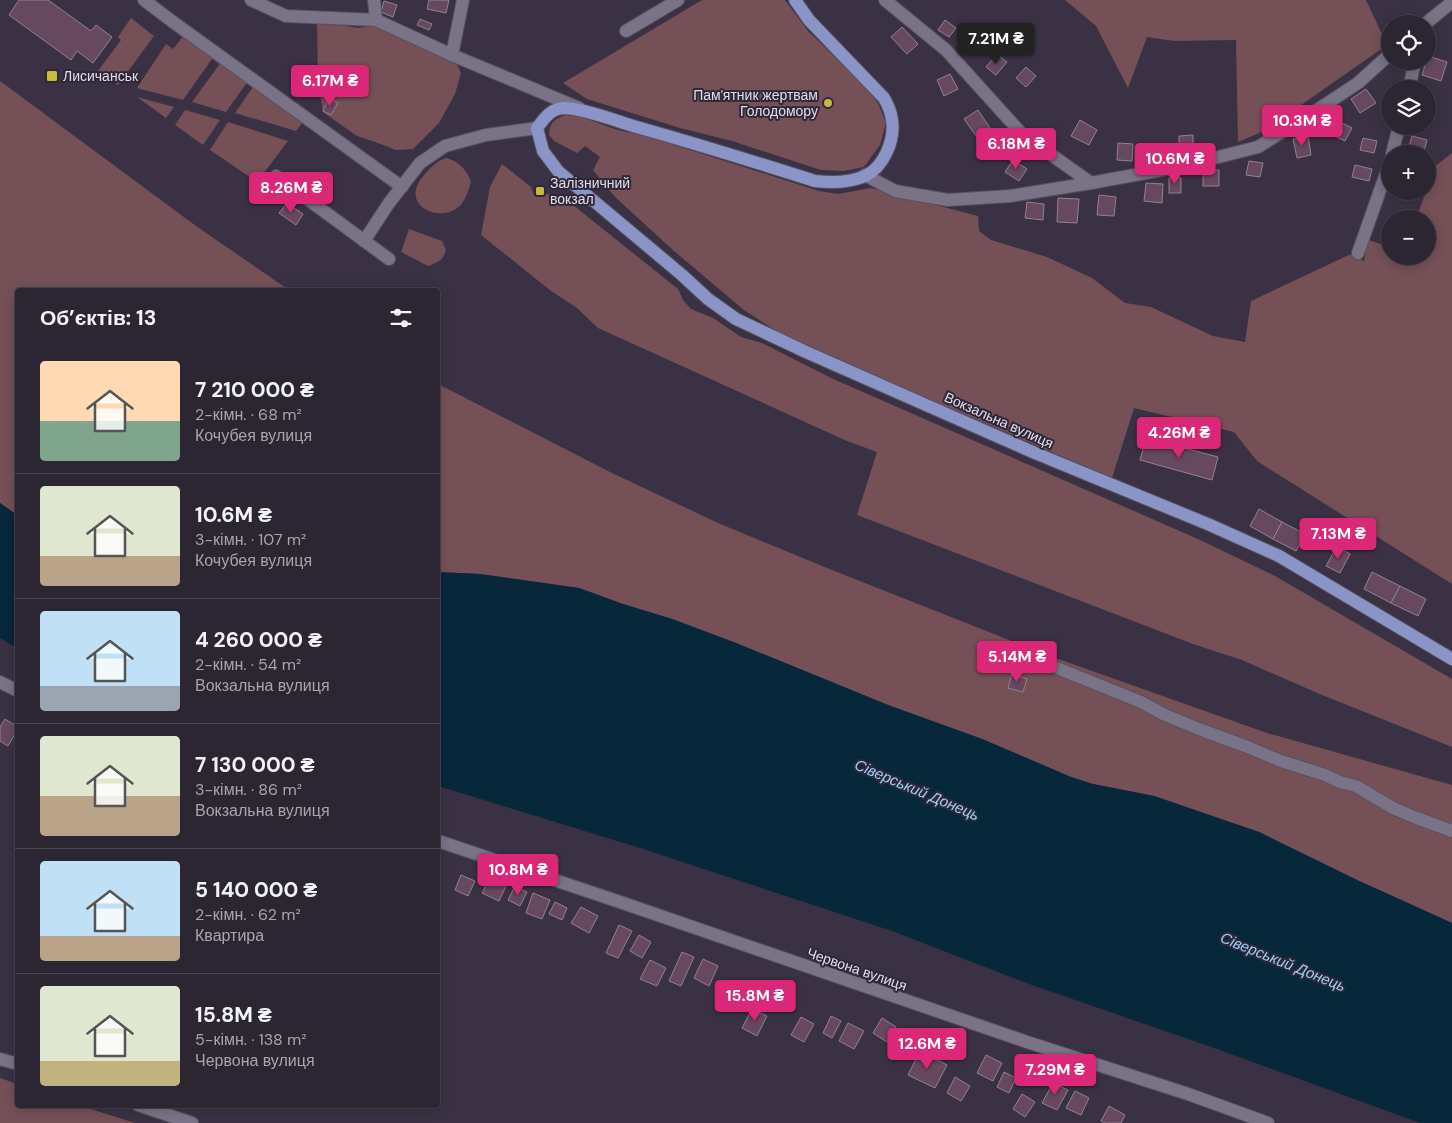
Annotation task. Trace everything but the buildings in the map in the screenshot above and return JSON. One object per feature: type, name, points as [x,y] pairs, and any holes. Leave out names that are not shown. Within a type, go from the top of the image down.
[{"type":"main road","points":[[537,128],[548,114],[561,108],[576,110],[699,144],[815,181],[833,183],[865,175],[879,164],[889,145],[892,130],[890,108],[884,98],[808,20],[795,0]]},
{"type":"main road","name":"Вокзальна вулиця","points":[[537,128],[543,150],[558,171],[708,299],[736,319],[1026,449],[1210,525],[1279,556],[1452,659]]},
{"type":"street","points":[[144,0],[402,187]]},
{"type":"street","points":[[251,0],[286,16],[376,20],[452,55],[596,115]]},
{"type":"street","points":[[374,0],[376,20]]},
{"type":"street","points":[[452,55],[463,0]]},
{"type":"street","points":[[626,31],[678,0]]},
{"type":"street","points":[[885,0],[946,50],[1022,134],[1091,183]]},
{"type":"street","points":[[1436,15],[1452,2]]},
{"type":"street","points":[[865,175],[895,191],[948,200],[1010,196],[1183,166],[1258,147],[1358,82],[1381,62]]},
{"type":"street","points":[[364,241],[389,202],[420,164],[445,146],[486,135],[537,128]]},
{"type":"street","points":[[276,176],[389,259]]},
{"type":"street","points":[[1358,254],[1381,188]]},
{"type":"street","points":[[1032,658],[1141,702],[1165,715],[1204,731],[1281,761],[1356,786],[1400,811],[1452,831]]},
{"type":"street","points":[[0,682],[15,689]]},
{"type":"street","name":"Червона вулиця","points":[[440,842],[1019,1039],[1188,1094],[1268,1123]]},
{"type":"street","points":[[0,1059],[15,1063]]},
{"type":"street","points":[[147,1108],[192,1123]]},
{"type":"shaded area","points":[[702,0],[785,0],[808,31],[866,86],[878,103],[886,123],[880,145],[864,167],[844,171],[821,170],[732,141],[680,128],[587,99],[563,83]]},
{"type":"shaded area","points":[[1065,0],[1366,0],[1381,32],[1381,49],[1264,131],[1238,142],[1236,40],[1174,41],[1147,37],[1128,88],[1096,26]]},
{"type":"shaded area","points":[[131,18],[154,36],[118,85],[98,71],[121,40],[118,37]]},
{"type":"shaded area","points":[[317,21],[358,28],[376,25],[457,64],[461,73],[455,94],[439,123],[413,149],[396,150],[357,136],[323,112],[318,79]]},
{"type":"shaded area","points":[[184,35],[214,56],[183,100],[137,88],[166,44],[173,49]]},
{"type":"shaded area","points":[[222,61],[248,81],[226,112],[192,102]]},
{"type":"shaded area","points":[[0,81],[196,226],[286,288],[15,288],[15,514],[0,503]]},
{"type":"shaded area","points":[[255,84],[305,119],[296,131],[235,113]]},
{"type":"shaded area","points":[[137,97],[174,107],[166,118]]},
{"type":"shaded area","points":[[185,110],[220,120],[203,145],[175,125]]},
{"type":"shaded area","points":[[565,115],[578,116],[819,191],[838,194],[871,188],[978,216],[979,231],[991,240],[1047,257],[1092,278],[1125,303],[1151,307],[1213,336],[1245,342],[1251,301],[1351,254],[1364,261],[1368,240],[1381,244],[1381,265],[1436,265],[1436,210],[1419,210],[1423,200],[1436,200],[1436,165],[1452,153],[1452,584],[1257,461],[1234,432],[1134,408],[1112,478],[852,366],[778,332],[744,310],[674,251],[615,197],[593,170],[600,157],[585,146],[577,153],[554,141],[549,135],[550,127],[555,120]]},
{"type":"shaded area","points":[[228,122],[288,141],[257,182],[210,150]]},
{"type":"shaded area","points":[[446,158],[459,164],[465,170],[471,182],[459,207],[448,212],[438,213],[422,207],[417,201],[416,194],[418,184],[425,174]]},
{"type":"shaded area","points":[[502,164],[531,187],[534,195],[553,194],[559,201],[573,205],[678,289],[683,300],[691,309],[713,318],[741,337],[762,343],[831,378],[1200,540],[1275,576],[1452,679],[1452,747],[1322,695],[1242,660],[1193,644],[857,515],[877,452],[847,441],[598,328],[577,308],[551,291],[481,235],[490,187]]},
{"type":"shaded area","points":[[409,229],[442,241],[446,250],[438,262],[428,266],[401,252]]},
{"type":"shaded area","points":[[440,385],[610,472],[718,523],[1047,655],[1267,733],[1452,785],[1452,923],[1357,880],[1259,832],[1154,796],[1093,784],[1071,777],[982,739],[888,705],[672,619],[579,588],[480,574],[440,572]]},
{"type":"shaded area","points":[[0,1078],[15,1083],[15,1108],[88,1108],[135,1123],[0,1123]]},
{"type":"water","points":[[0,503],[15,514],[15,647],[0,638]]},
{"type":"water","name":"Сіверський Донець","points":[[440,572],[480,574],[579,588],[672,619],[888,705],[982,739],[1071,777],[1093,784],[1154,796],[1259,832],[1357,880],[1452,923],[1452,1123],[1420,1123],[1220,1050],[1029,984],[892,931],[640,848],[440,787]]},
{"type":"place","name":"Лисичанськ","points":[[52,76]]},
{"type":"place","name":"Пам'ятник жертвам Голодомору","points":[[828,103]]},
{"type":"place","name":"Залізничний вокзал","points":[[540,191]]}]
